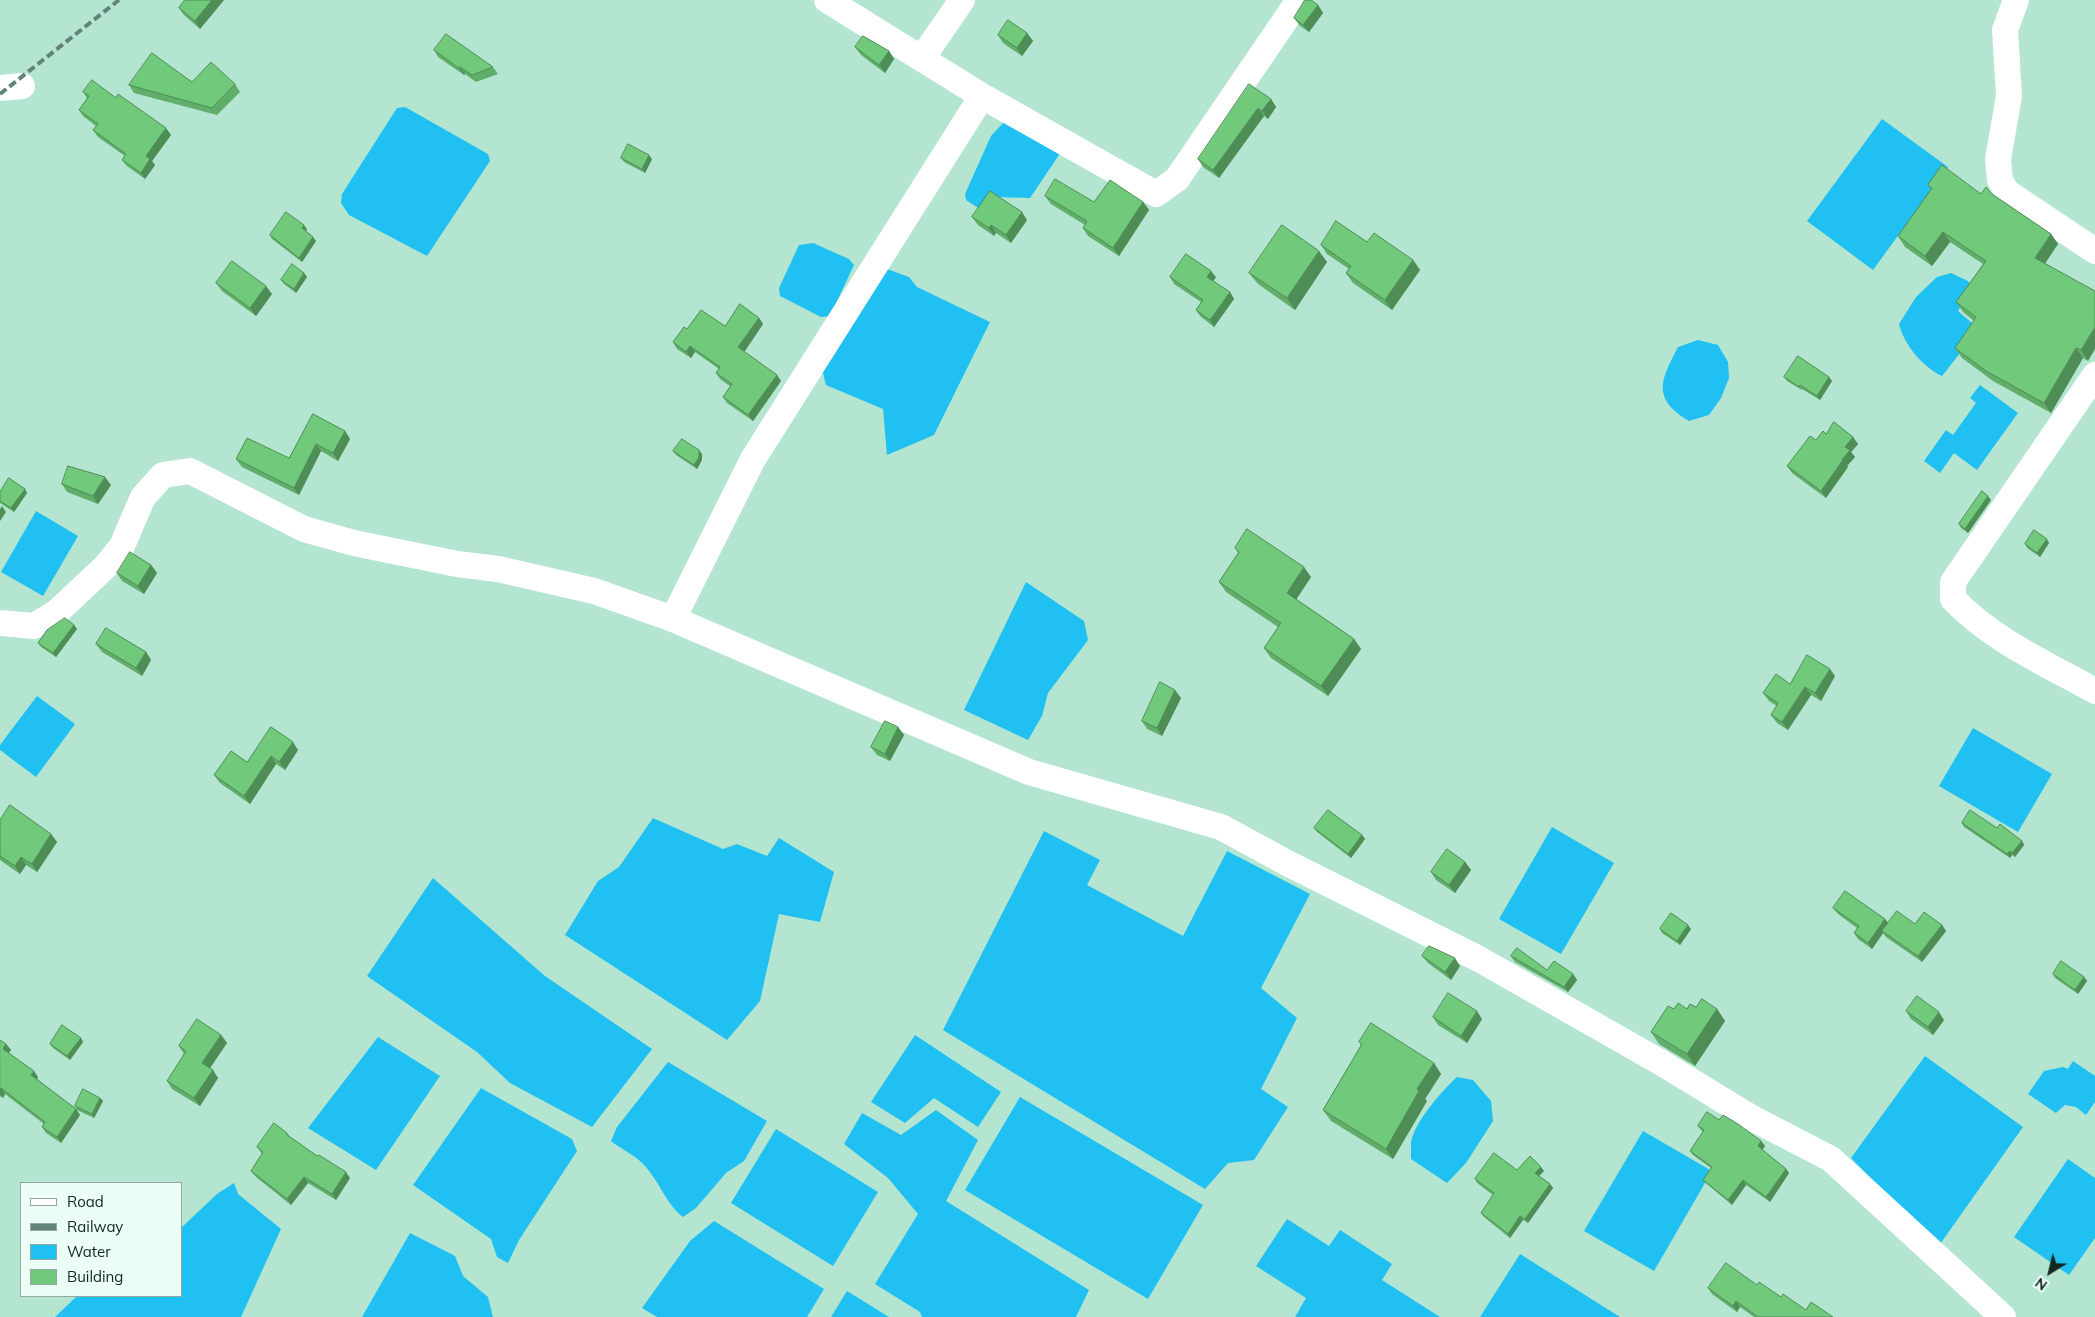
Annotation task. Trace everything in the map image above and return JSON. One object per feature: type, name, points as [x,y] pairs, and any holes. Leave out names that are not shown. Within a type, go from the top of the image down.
[{"type":"street","points":[[827,0],[982,96],[1156,194],[1177,179],[1299,0]]},
{"type":"street","points":[[922,58],[962,0]]},
{"type":"street","points":[[2016,0],[2005,30],[2008,96],[1998,159],[2000,180],[2007,192],[2095,251]]},
{"type":"street","points":[[673,619],[752,459],[982,96]]},
{"type":"street","points":[[2095,375],[1952,582],[1953,600],[1965,612],[2007,642],[2095,691]]},
{"type":"street","points":[[0,623],[34,626],[57,612],[106,566],[122,546],[143,497],[163,475],[190,471],[304,529],[354,543],[457,564],[498,570],[594,592],[673,619],[1029,772],[1221,827],[1287,864],[1478,959],[1660,1062],[1752,1118],[1831,1159],[2003,1317]]},
{"type":"water","points":[[405,107],[488,154],[490,161],[427,256],[349,215],[341,203],[342,194],[397,108]]},
{"type":"water","points":[[1882,119],[1948,167],[1873,270],[1807,221]]},
{"type":"water","points":[[1005,121],[1061,152],[1030,198],[995,197],[980,209],[966,200],[965,194],[991,136]]},
{"type":"water","points":[[813,243],[849,259],[854,265],[830,316],[821,317],[780,296],[779,288],[799,245]]},
{"type":"water","points":[[884,268],[909,277],[917,287],[990,322],[934,435],[887,455],[883,409],[826,385],[821,365]]},
{"type":"water","points":[[1951,273],[1968,281],[1972,287],[1958,311],[1979,329],[1942,376],[1928,367],[1915,354],[1905,340],[1899,324],[1916,297],[1937,277]]},
{"type":"water","points":[[1698,340],[1718,345],[1728,362],[1729,378],[1721,398],[1709,415],[1689,421],[1677,413],[1664,396],[1664,379],[1678,347]]},
{"type":"water","points":[[1980,385],[2018,413],[1977,470],[1954,453],[1940,473],[1924,461],[1946,430],[1953,435],[1976,403],[1970,398]]},
{"type":"water","points":[[36,511],[78,536],[43,596],[1,572]]},
{"type":"water","points":[[1026,582],[1084,621],[1088,640],[1048,693],[1042,716],[1028,740],[964,710]]},
{"type":"water","points":[[37,696],[75,724],[36,777],[0,750],[0,745]]},
{"type":"water","points":[[1973,728],[2052,774],[2018,832],[1939,786]]},
{"type":"water","points":[[653,818],[723,849],[737,844],[767,856],[779,838],[834,872],[820,922],[779,914],[760,1001],[727,1040],[565,935],[598,881],[619,867]]},
{"type":"water","points":[[1552,827],[1614,863],[1561,954],[1499,919]]},
{"type":"water","points":[[1044,831],[1100,860],[1087,885],[1183,936],[1227,851],[1310,894],[1261,988],[1297,1018],[1261,1089],[1288,1107],[1254,1160],[1228,1163],[1205,1189],[943,1030]]},
{"type":"water","points":[[433,878],[545,976],[652,1049],[592,1127],[510,1083],[477,1052],[367,976]]},
{"type":"water","points":[[915,1035],[1001,1092],[978,1127],[934,1098],[905,1123],[871,1102]]},
{"type":"water","points":[[378,1037],[440,1076],[376,1170],[308,1128]]},
{"type":"water","points":[[1925,1056],[2023,1127],[1938,1247],[1851,1158]]},
{"type":"water","points":[[2073,1061],[2095,1076],[2095,1102],[2086,1115],[2076,1107],[2065,1105],[2056,1113],[2028,1094],[2044,1071],[2063,1067],[2068,1069]]},
{"type":"water","points":[[668,1062],[767,1121],[744,1161],[726,1173],[696,1208],[683,1217],[677,1212],[649,1170],[636,1158],[611,1141],[617,1127]]},
{"type":"water","points":[[1457,1077],[1473,1080],[1491,1101],[1493,1121],[1466,1163],[1447,1183],[1411,1159],[1411,1143],[1417,1126],[1423,1117],[1437,1098]]},
{"type":"water","points":[[481,1088],[572,1139],[577,1151],[519,1240],[508,1263],[497,1257],[491,1239],[413,1185]]},
{"type":"water","points":[[1020,1097],[1203,1205],[1148,1299],[965,1190]]},
{"type":"water","points":[[936,1110],[978,1140],[946,1201],[1089,1290],[1076,1317],[922,1317],[920,1312],[875,1284],[918,1214],[888,1178],[844,1144],[862,1113],[901,1135]]},
{"type":"water","points":[[776,1129],[878,1192],[833,1266],[731,1203]]},
{"type":"water","points":[[1643,1131],[1712,1171],[1654,1271],[1584,1231]]},
{"type":"water","points":[[2068,1159],[2095,1178],[2095,1238],[2069,1275],[2014,1237]]},
{"type":"water","points":[[234,1183],[238,1194],[281,1229],[241,1317],[55,1317],[76,1297],[182,1297],[182,1227],[217,1194]]},
{"type":"water","points":[[1287,1219],[1329,1246],[1340,1230],[1392,1264],[1382,1280],[1440,1317],[1295,1317],[1306,1298],[1256,1266]]},
{"type":"water","points":[[714,1221],[824,1289],[807,1317],[657,1317],[642,1308],[690,1241]]},
{"type":"water","points":[[410,1233],[455,1256],[463,1276],[488,1297],[493,1317],[362,1317]]},
{"type":"water","points":[[1520,1254],[1620,1317],[1480,1317]]},
{"type":"water","points":[[847,1291],[889,1317],[831,1317]]},
{"type":"building","points":[[185,0],[212,0],[195,21],[179,8]]},
{"type":"building","points":[[1305,0],[1311,0],[1318,5],[1303,25],[1294,18]]},
{"type":"building","points":[[1008,20],[1027,33],[1017,48],[998,35]]},
{"type":"building","points":[[446,34],[493,67],[472,75],[460,67],[460,69],[434,50]]},
{"type":"building","points":[[863,36],[889,51],[879,65],[855,47]]},
{"type":"building","points":[[152,53],[192,82],[211,62],[235,84],[212,108],[129,85]]},
{"type":"building","points":[[92,80],[116,98],[118,94],[166,128],[146,156],[150,159],[141,173],[122,160],[126,154],[93,130],[98,124],[79,110],[89,96],[83,92]]},
{"type":"building","points":[[1249,84],[1271,99],[1262,111],[1258,108],[1213,170],[1198,159]]},
{"type":"building","points":[[628,144],[649,155],[642,169],[621,158]]},
{"type":"building","points":[[1942,165],[1981,194],[1986,187],[1992,194],[2051,234],[2035,258],[2095,291],[2095,327],[2081,350],[2076,348],[2044,403],[1986,371],[1955,348],[1976,317],[1956,302],[1986,261],[1943,232],[1925,256],[1898,236],[1932,188],[1928,185]]},
{"type":"building","points":[[1055,179],[1094,202],[1110,180],[1143,202],[1113,248],[1083,228],[1087,221],[1045,196]]},
{"type":"building","points":[[990,191],[1022,212],[1006,235],[991,225],[989,228],[972,217]]},
{"type":"building","points":[[286,212],[304,225],[302,228],[313,237],[299,258],[270,235]]},
{"type":"building","points":[[1336,221],[1367,242],[1374,233],[1413,260],[1385,300],[1346,273],[1351,266],[1321,245]]},
{"type":"building","points":[[1282,225],[1319,251],[1287,298],[1249,273]]},
{"type":"building","points":[[1186,254],[1211,271],[1207,277],[1230,292],[1210,320],[1196,310],[1203,300],[1170,277]]},
{"type":"building","points":[[232,261],[266,286],[250,308],[216,283]]},
{"type":"building","points":[[292,264],[304,273],[294,289],[281,280]]},
{"type":"building","points":[[740,304],[759,318],[738,347],[777,375],[748,415],[723,397],[732,384],[716,373],[720,367],[690,346],[686,352],[673,342],[684,327],[687,329],[701,310],[725,326]]},
{"type":"building","points":[[1798,356],[1829,377],[1817,396],[1784,377]]},
{"type":"building","points":[[313,414],[345,431],[333,453],[316,444],[294,488],[236,459],[247,438],[289,458]]},
{"type":"building","points":[[1834,422],[1853,437],[1845,447],[1850,450],[1821,491],[1787,466],[1810,436],[1816,440],[1823,431],[1826,434]]},
{"type":"building","points":[[682,439],[699,450],[699,457],[694,465],[673,451]]},
{"type":"building","points":[[68,466],[105,477],[93,496],[62,484]]},
{"type":"building","points":[[9,478],[25,489],[11,508],[0,501],[0,492]]},
{"type":"building","points":[[1982,491],[1988,496],[1965,529],[1959,524]]},
{"type":"building","points":[[1247,529],[1304,567],[1287,593],[1354,639],[1321,686],[1264,648],[1281,623],[1219,582],[1239,552],[1235,548]]},
{"type":"building","points":[[2034,530],[2047,539],[2037,553],[2025,544]]},
{"type":"building","points":[[130,552],[151,565],[138,586],[117,573]]},
{"type":"building","points":[[65,618],[74,625],[53,653],[38,643],[47,630]]},
{"type":"building","points":[[106,628],[146,652],[136,668],[96,644]]},
{"type":"building","points":[[1807,655],[1830,669],[1815,693],[1805,687],[1782,722],[1771,715],[1778,703],[1763,693],[1776,674],[1790,684]]},
{"type":"building","points":[[1160,682],[1175,690],[1157,728],[1142,721]]},
{"type":"building","points":[[885,721],[898,727],[885,754],[871,747]]},
{"type":"building","points":[[271,727],[293,742],[279,762],[271,756],[244,796],[214,775],[231,751],[247,762]]},
{"type":"building","points":[[10,805],[51,834],[32,864],[21,857],[15,866],[0,856],[0,820]]},
{"type":"building","points":[[1328,810],[1362,835],[1348,854],[1314,828]]},
{"type":"building","points":[[1970,810],[1997,828],[2000,824],[2022,841],[2012,853],[2010,851],[2007,854],[1962,823]]},
{"type":"building","points":[[1447,849],[1465,862],[1449,885],[1431,872]]},
{"type":"building","points":[[1845,891],[1885,919],[1868,943],[1854,933],[1859,926],[1833,908]]},
{"type":"building","points":[[1897,911],[1915,924],[1924,912],[1942,925],[1918,956],[1882,931]]},
{"type":"building","points":[[1671,913],[1688,925],[1677,941],[1660,929]]},
{"type":"building","points":[[1429,946],[1455,958],[1445,972],[1422,956]]},
{"type":"building","points":[[1517,948],[1547,970],[1554,961],[1573,974],[1564,987],[1511,956]]},
{"type":"building","points":[[2061,961],[2084,977],[2075,990],[2053,974]]},
{"type":"building","points":[[1448,993],[1477,1011],[1461,1036],[1433,1017]]},
{"type":"building","points":[[1917,996],[1939,1012],[1928,1027],[1906,1011]]},
{"type":"building","points":[[1702,999],[1717,1009],[1687,1054],[1651,1032],[1668,1006],[1674,1009],[1678,1003],[1687,1009],[1690,1004],[1696,1007]]},
{"type":"building","points":[[197,1019],[221,1035],[202,1063],[213,1070],[194,1098],[167,1081],[186,1051],[179,1046]]},
{"type":"building","points":[[1371,1023],[1434,1063],[1417,1089],[1419,1091],[1386,1149],[1323,1110],[1362,1044],[1359,1042]]},
{"type":"building","points":[[62,1025],[81,1038],[67,1056],[50,1044]]},
{"type":"building","points":[[0,1040],[6,1044],[3,1049],[34,1071],[31,1075],[76,1109],[57,1137],[42,1127],[45,1122],[0,1089]]},
{"type":"building","points":[[83,1089],[100,1098],[92,1114],[75,1106]]},
{"type":"building","points":[[1707,1112],[1719,1120],[1723,1115],[1738,1124],[1761,1141],[1758,1146],[1786,1169],[1766,1197],[1743,1180],[1728,1200],[1703,1180],[1712,1167],[1690,1151],[1704,1130],[1698,1126]]},
{"type":"building","points":[[274,1123],[317,1156],[319,1155],[346,1172],[332,1194],[304,1177],[287,1199],[251,1171],[263,1152],[257,1147]]},
{"type":"building","points":[[1494,1153],[1517,1170],[1530,1156],[1541,1167],[1535,1173],[1550,1184],[1525,1219],[1520,1216],[1508,1234],[1481,1213],[1494,1193],[1475,1179]]},
{"type":"building","points":[[1726,1263],[1757,1285],[1759,1282],[1781,1297],[1783,1294],[1806,1310],[1811,1302],[1833,1317],[1758,1317],[1736,1301],[1733,1306],[1708,1288]]},
{"type":"railway","points":[[0,94],[119,0]]}]
